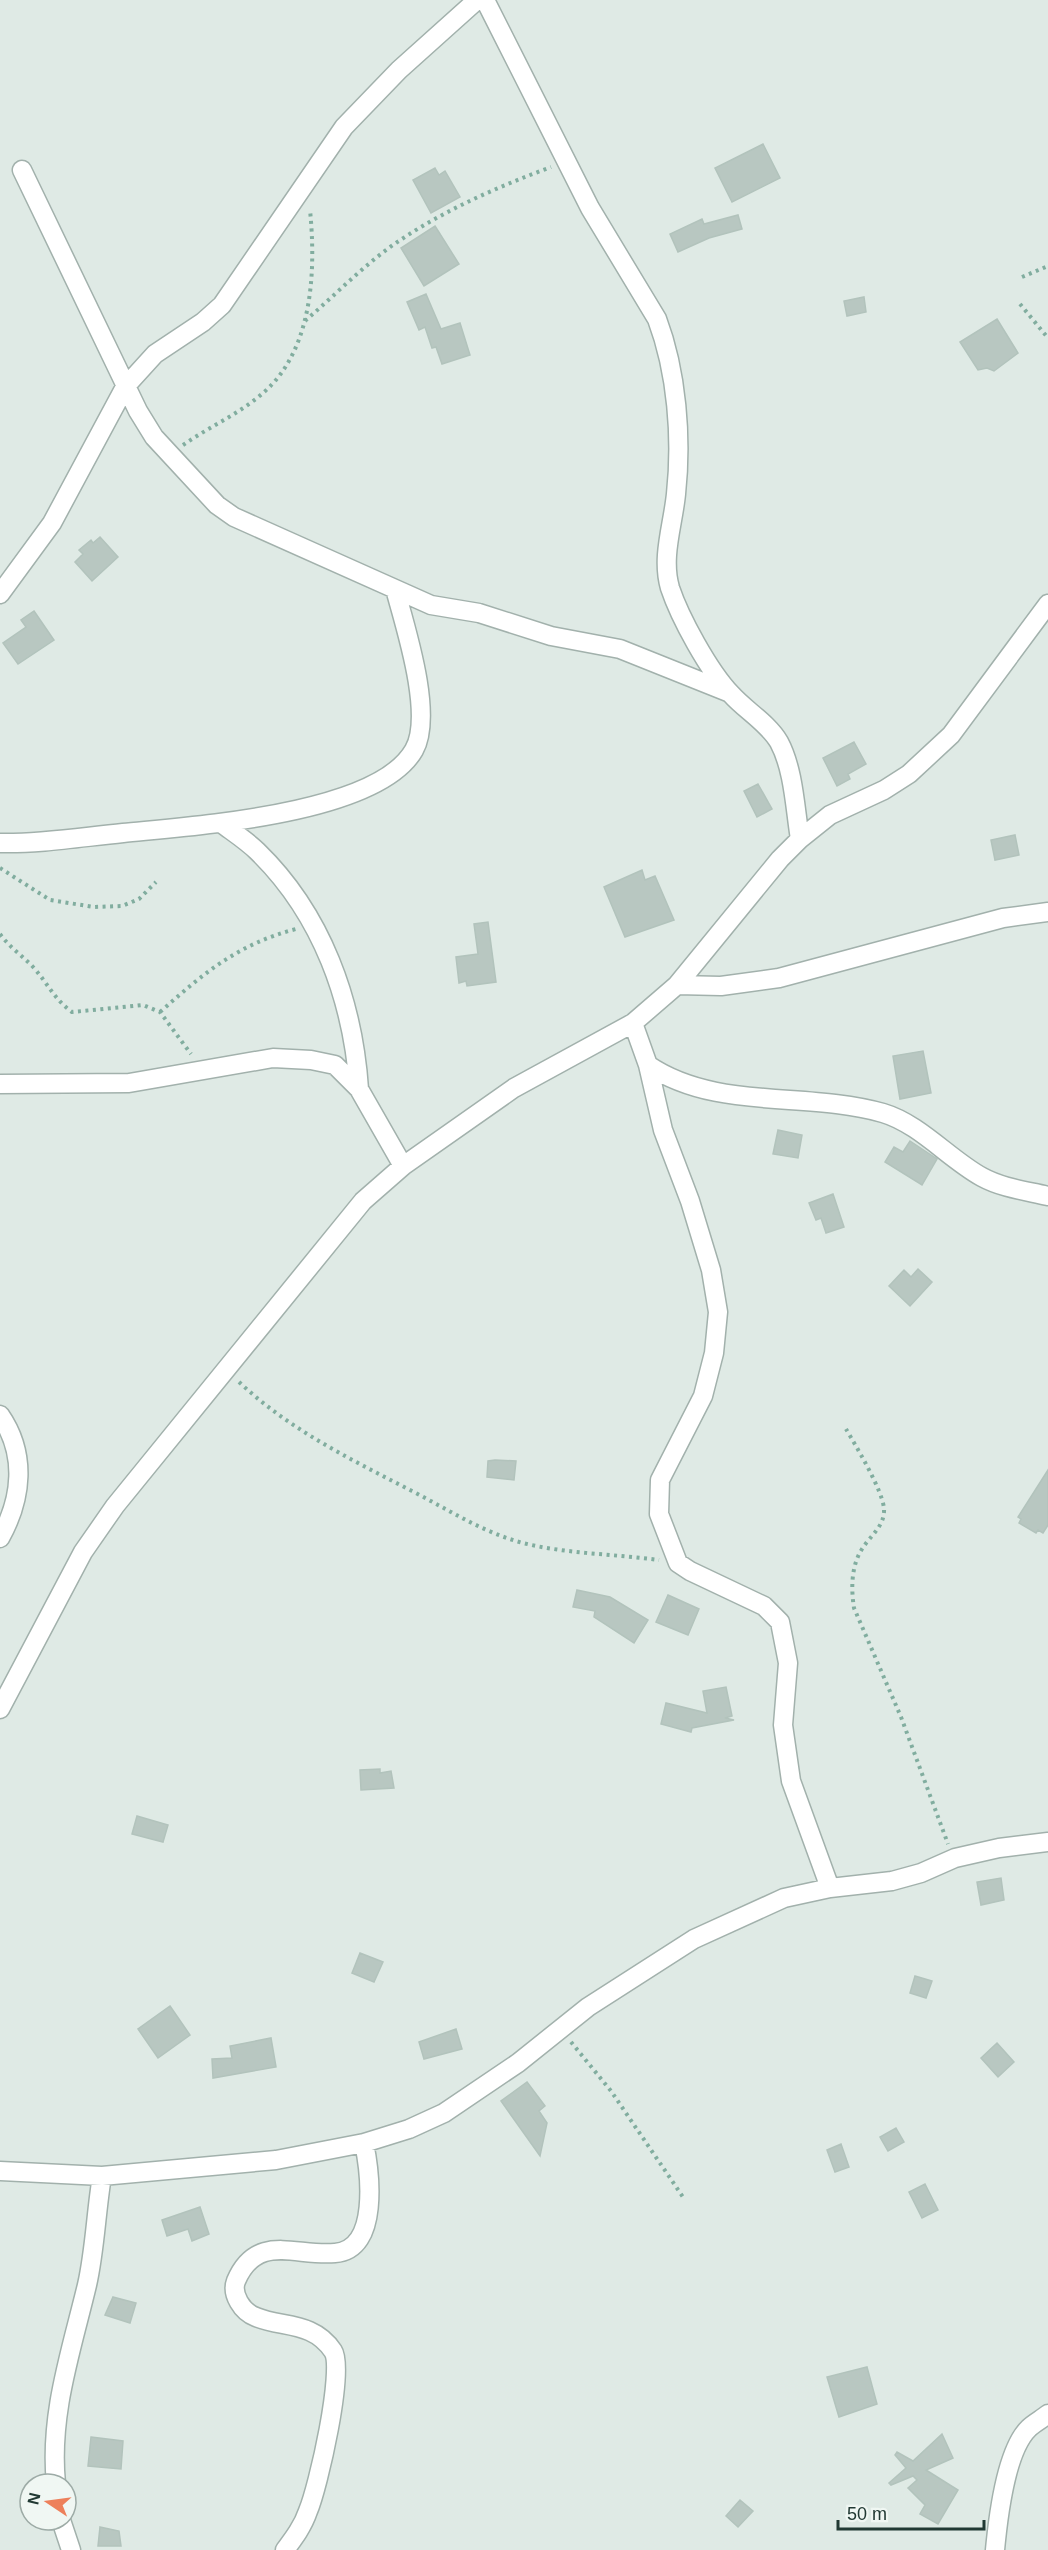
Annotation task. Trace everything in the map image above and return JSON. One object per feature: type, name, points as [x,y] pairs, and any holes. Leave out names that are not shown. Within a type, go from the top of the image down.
[{"type":"street","points":[[0,594],[52,523],[125,387],[155,354],[203,322],[222,305],[344,127],[366,102],[477,0]]},
{"type":"street","points":[[485,0],[590,208],[657,319],[664,338],[677,418],[676,492],[666,572],[678,608],[730,693],[778,740],[789,774],[800,840]]},
{"type":"street","points":[[22,170],[44,221],[105,339],[125,387],[154,437],[217,506],[234,517],[431,605],[478,612],[551,636],[620,649],[730,693]]},
{"type":"street","points":[[0,843],[221,823],[309,807],[358,792],[395,770],[415,749],[421,719],[417,679],[395,589]]},
{"type":"street","points":[[0,1709],[83,1552],[115,1506],[363,1201],[403,1166],[514,1088],[633,1023],[677,985],[780,859],[800,840],[830,815],[884,790],[909,774],[929,756],[972,710],[1014,646],[1048,604]]},
{"type":"street","points":[[221,823],[257,850],[292,891],[323,942],[340,983],[356,1047],[359,1089]]},
{"type":"street","points":[[677,985],[721,986],[779,978],[1003,918],[1048,912]]},
{"type":"street","points":[[633,1023],[648,1065],[663,1130],[690,1201],[711,1270],[718,1312],[714,1353],[703,1396],[660,1480],[659,1514],[678,1563],[764,1606],[780,1622],[788,1663],[783,1725],[791,1781],[830,1888]]},
{"type":"street","points":[[0,1084],[129,1083],[273,1058],[311,1060],[335,1065],[359,1089],[403,1166]]},
{"type":"street","points":[[648,1065],[680,1084],[707,1090],[844,1104],[885,1114],[916,1131],[984,1179],[1048,1196]]},
{"type":"street","points":[[0,1415],[19,1455],[19,1483],[12,1516],[0,1538]]},
{"type":"street","points":[[0,2171],[102,2176],[276,2160],[364,2143],[409,2130],[444,2113],[518,2063],[588,2007],[633,1976],[694,1939],[784,1898],[830,1888],[892,1881],[921,1873],[955,1858],[999,1848],[1048,1842]]},
{"type":"street","points":[[285,2550],[299,2532],[317,2484],[328,2430],[337,2363],[333,2352],[314,2335],[293,2325],[255,2318],[238,2302],[234,2286],[242,2266],[255,2255],[279,2249],[337,2253],[352,2248],[361,2236],[370,2199],[370,2174],[364,2143]]},
{"type":"street","points":[[56,2472],[55,2439],[58,2402],[67,2357],[87,2284],[102,2176]]},
{"type":"street","points":[[995,2550],[1014,2450],[1028,2429],[1048,2414]]},
{"type":"street","points":[[65,2532],[71,2550]]},
{"type":"path","points":[[303,322],[391,246],[433,220],[481,195],[566,162]]},
{"type":"path","points":[[170,455],[262,393],[282,374],[295,350],[311,284],[313,242],[305,181]]},
{"type":"path","points":[[1022,277],[1048,266]]},
{"type":"path","points":[[1020,304],[1048,338]]},
{"type":"path","points":[[0,868],[50,900],[94,907],[122,906],[139,899],[156,882]]},
{"type":"path","points":[[160,1012],[222,959],[248,944],[312,924]]},
{"type":"path","points":[[0,934],[8,946],[34,968],[60,1003],[72,1012],[143,1005],[160,1012],[202,1069]]},
{"type":"path","points":[[226,1370],[263,1405],[297,1430],[459,1518],[492,1533],[525,1543],[678,1563]]},
{"type":"path","points":[[846,1429],[884,1506],[881,1523],[861,1551],[854,1573],[851,1589],[854,1608],[901,1717],[940,1826],[955,1858]]},
{"type":"path","points":[[561,2030],[611,2091],[683,2197]]},
{"type":"building","points":[[763,144],[780,178],[732,202],[715,168]]},
{"type":"building","points":[[435,168],[439,175],[445,171],[460,197],[431,213],[413,180]]},
{"type":"building","points":[[738,215],[742,229],[709,238],[678,252],[670,234],[702,219],[704,224]]},
{"type":"building","points":[[435,226],[459,264],[424,286],[401,248]]},
{"type":"building","points":[[426,294],[441,329],[460,323],[470,355],[442,364],[436,347],[432,348],[425,327],[419,330],[407,302]]},
{"type":"building","points":[[864,297],[866,312],[847,316],[844,301]]},
{"type":"building","points":[[997,319],[1018,353],[994,371],[987,368],[978,370],[960,342]]},
{"type":"building","points":[[100,537],[118,557],[92,581],[75,562],[83,554],[79,550],[91,540],[93,543]]},
{"type":"building","points":[[34,611],[54,640],[18,664],[3,643],[26,627],[21,620]]},
{"type":"building","points":[[854,742],[866,764],[848,774],[850,779],[837,786],[823,758]]},
{"type":"building","points":[[758,784],[772,809],[757,817],[744,791]]},
{"type":"building","points":[[1015,835],[1019,855],[995,860],[991,840]]},
{"type":"building","points":[[642,870],[645,880],[655,876],[674,920],[625,937],[604,887]]},
{"type":"building","points":[[488,922],[496,982],[467,986],[466,981],[459,983],[456,957],[478,954],[474,924]]},
{"type":"building","points":[[923,1051],[931,1093],[900,1099],[893,1056]]},
{"type":"building","points":[[778,1130],[802,1135],[798,1158],[773,1154]]},
{"type":"building","points":[[910,1141],[937,1159],[922,1185],[885,1162],[894,1147],[903,1152]]},
{"type":"building","points":[[833,1194],[844,1227],[826,1233],[821,1218],[816,1220],[809,1203]]},
{"type":"building","points":[[918,1269],[932,1282],[910,1306],[889,1286],[904,1270],[911,1277]]},
{"type":"building","points":[[488,1461],[516,1461],[514,1480],[487,1477]]},
{"type":"building","points":[[1048,1470],[1048,1525],[1043,1533],[1038,1530],[1036,1533],[1019,1523],[1021,1519],[1018,1517]]},
{"type":"building","points":[[577,1590],[610,1597],[648,1620],[634,1643],[594,1617],[595,1611],[573,1607]]},
{"type":"building","points":[[668,1595],[699,1609],[688,1635],[656,1622]]},
{"type":"building","points":[[726,1687],[732,1716],[725,1718],[734,1720],[692,1728],[691,1732],[661,1724],[666,1703],[707,1713],[703,1691]]},
{"type":"building","points":[[380,1769],[380,1773],[391,1771],[394,1788],[361,1790],[360,1770]]},
{"type":"building","points":[[137,1816],[168,1825],[163,1842],[132,1834]]},
{"type":"building","points":[[1001,1878],[1004,1900],[981,1905],[977,1882]]},
{"type":"building","points":[[360,1953],[383,1962],[374,1982],[352,1973]]},
{"type":"building","points":[[915,1976],[932,1981],[926,1998],[910,1993]]},
{"type":"building","points":[[170,2006],[190,2035],[158,2058],[138,2029]]},
{"type":"building","points":[[456,2029],[462,2049],[424,2059],[419,2042]]},
{"type":"building","points":[[271,2038],[276,2067],[213,2078],[212,2059],[232,2058],[230,2046]]},
{"type":"building","points":[[997,2043],[1014,2062],[998,2077],[981,2058]]},
{"type":"building","points":[[527,2082],[545,2106],[539,2111],[547,2123],[540,2156],[501,2101]]},
{"type":"building","points":[[896,2128],[904,2142],[888,2151],[880,2137]]},
{"type":"building","points":[[841,2144],[849,2167],[835,2172],[827,2150]]},
{"type":"building","points":[[925,2184],[938,2210],[922,2218],[909,2192]]},
{"type":"building","points":[[200,2207],[209,2234],[192,2241],[188,2229],[167,2236],[162,2220]]},
{"type":"building","points":[[113,2297],[136,2303],[130,2323],[105,2315]]},
{"type":"building","points":[[867,2367],[877,2404],[839,2417],[827,2377]]},
{"type":"building","points":[[942,2434],[953,2458],[926,2470],[958,2490],[938,2524],[920,2514],[925,2505],[908,2488],[917,2480],[913,2476],[891,2485],[889,2483],[906,2468],[895,2455],[897,2452],[913,2461]]},
{"type":"building","points":[[91,2437],[123,2441],[121,2469],[88,2466]]},
{"type":"building","points":[[740,2500],[753,2511],[738,2527],[726,2516]]},
{"type":"building","points":[[100,2527],[119,2531],[121,2546],[98,2546]]}]
